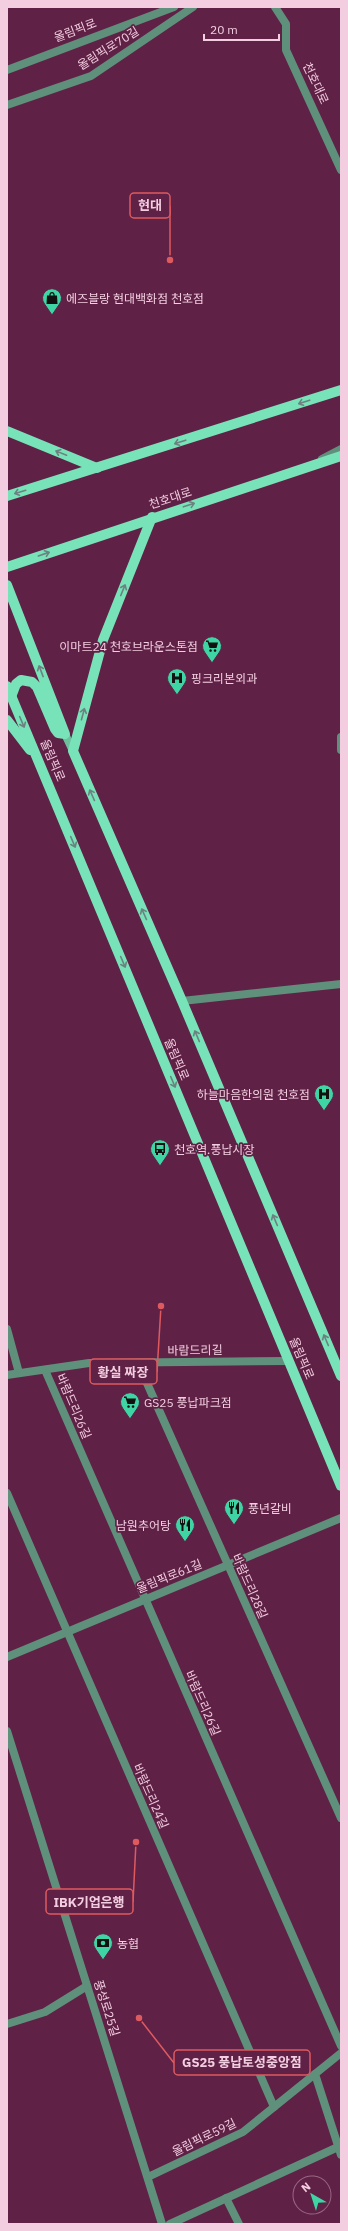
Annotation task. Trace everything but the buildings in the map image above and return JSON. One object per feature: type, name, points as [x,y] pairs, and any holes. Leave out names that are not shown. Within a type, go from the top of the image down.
[{"type":"main road","points":[[7,496],[341,390]]},
{"type":"main road","points":[[7,431],[97,468]]},
{"type":"main road","name":"천호대로","points":[[7,566],[341,456]]},
{"type":"main road","points":[[73,751],[103,640],[152,517]]},
{"type":"main road","name":"올림픽로","points":[[7,585],[65,734],[337,1358],[341,1376]]},
{"type":"main road","points":[[12,697],[16,684],[21,680],[32,682],[37,687],[55,729],[58,733],[65,734]]},
{"type":"main road","name":"올림픽로","points":[[7,686],[341,1486]]},
{"type":"main road","points":[[7,720],[40,762]]},
{"type":"street","name":"올림픽로","points":[[7,70],[174,7]]},
{"type":"street","name":"올림픽로70길","points":[[7,106],[91,76],[193,7]]},
{"type":"street","name":"천호대로","points":[[275,7],[286,24],[286,50],[341,170]]},
{"type":"street","points":[[311,465],[341,449]]},
{"type":"street","points":[[340,738],[341,750]]},
{"type":"street","points":[[182,1002],[341,984]]},
{"type":"street","points":[[7,1329],[19,1374]]},
{"type":"street","name":"바람드리길","points":[[7,1375],[89,1363],[289,1361]]},
{"type":"street","name":"바람드리28길","points":[[138,1363],[341,1818]]},
{"type":"street","name":"바람드리26길","points":[[45,1370],[144,1600],[341,2046]]},
{"type":"street","name":"바람드리24길","points":[[7,1493],[274,2107]]},
{"type":"street","name":"올림픽로61길","points":[[7,1657],[341,1518]]},
{"type":"street","name":"풍성로25길","points":[[7,1731],[162,2224]]},
{"type":"street","points":[[7,2024],[45,2012],[87,1986]]},
{"type":"street","name":"올림픽로59길","points":[[148,2177],[243,2132],[341,2053]]},
{"type":"street","points":[[315,2074],[341,2155]]},
{"type":"street","points":[[170,2224],[338,2147]]},
{"type":"street","points":[[226,2198],[239,2224]]},
{"type":"place","name":"현대","points":[[170,260]]},
{"type":"place","name":"에즈블랑 현대백화점 천호점","points":[[52,315]]},
{"type":"place","name":"이마트24 천호브라운스톤점","points":[[212,663]]},
{"type":"place","name":"핑크리본외과","points":[[177,695]]},
{"type":"place","name":"하늘마음한의원 천호점","points":[[324,1111]]},
{"type":"place","name":"천호역.풍납시장","points":[[160,1166]]},
{"type":"place","name":"황실 짜장","points":[[161,1306]]},
{"type":"place","name":"GS25 풍납파크점","points":[[130,1419]]},
{"type":"place","name":"풍년갈비","points":[[234,1525]]},
{"type":"place","name":"남원추어탕","points":[[185,1542]]},
{"type":"place","name":"IBK기업은행","points":[[136,1842]]},
{"type":"place","name":"농협","points":[[103,1960]]},
{"type":"place","name":"GS25 풍납토성중앙점","points":[[139,2018]]}]
